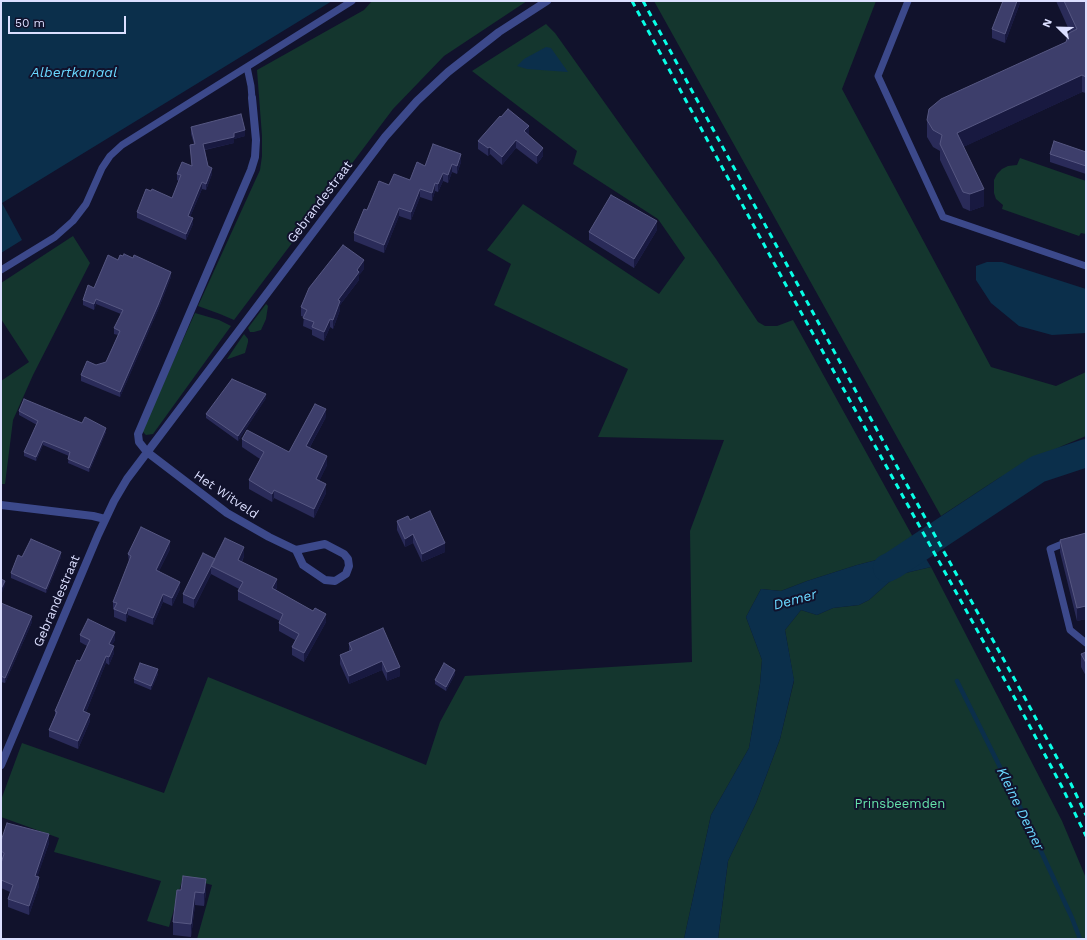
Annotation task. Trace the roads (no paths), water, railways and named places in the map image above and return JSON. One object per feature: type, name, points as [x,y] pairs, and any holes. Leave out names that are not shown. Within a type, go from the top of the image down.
[{"type":"street","name":"Gebrandestraat","points":[[1,765],[105,519],[127,479],[385,137],[417,101],[448,72],[499,32],[547,1]]},
{"type":"street","points":[[147,452],[139,442],[138,434],[251,170],[255,157],[256,140],[252,98]]},
{"type":"street","name":"Het Witveld","points":[[147,452],[227,513],[269,537],[296,550]]},
{"type":"street","points":[[1,505],[93,516],[105,519]]},
{"type":"street","points":[[325,544],[344,554],[348,559],[349,566],[346,574],[335,581],[325,580],[304,565],[296,550],[325,544]]},
{"type":"lane","points":[[1,270],[55,237],[73,221],[86,204],[102,168],[110,156],[122,145],[352,1]]},
{"type":"lane","points":[[908,1],[878,76],[943,217],[1086,266]]},
{"type":"lane","points":[[246,67],[252,86],[252,98]]},
{"type":"lane","points":[[1072,540],[1050,549],[1070,630],[1086,643]]},
{"type":"water","name":"Albertkanaal","points":[[1,1],[332,1],[2,203],[22,240],[1,253]]},
{"type":"water","points":[[546,47],[551,48],[568,72],[527,69],[517,66],[524,59]]},
{"type":"water","points":[[987,262],[1002,262],[1086,289],[1086,333],[1052,335],[1019,326],[991,303],[976,280],[976,266]]},
{"type":"water","points":[[914,539],[931,567],[897,575],[869,600],[859,605],[833,608],[817,615],[801,610],[785,630],[794,680],[780,739],[756,803],[728,861],[718,939],[684,939],[711,815],[749,748],[760,684],[762,660],[746,617],[761,589],[781,591],[807,581],[884,558]]},
{"type":"waterway","name":"Demer","points":[[887,568],[1038,469],[1086,453]]},
{"type":"waterway","name":"Kleine Demer","points":[[957,681],[1027,821],[1072,918],[1080,939]]},
{"type":"railway","points":[[632,1],[787,287],[1018,704],[1086,836]]},
{"type":"railway","points":[[643,1],[1026,700],[1086,815]]},
{"type":"park label","name":"Prinsbeemden","points":[[900,804]]}]
